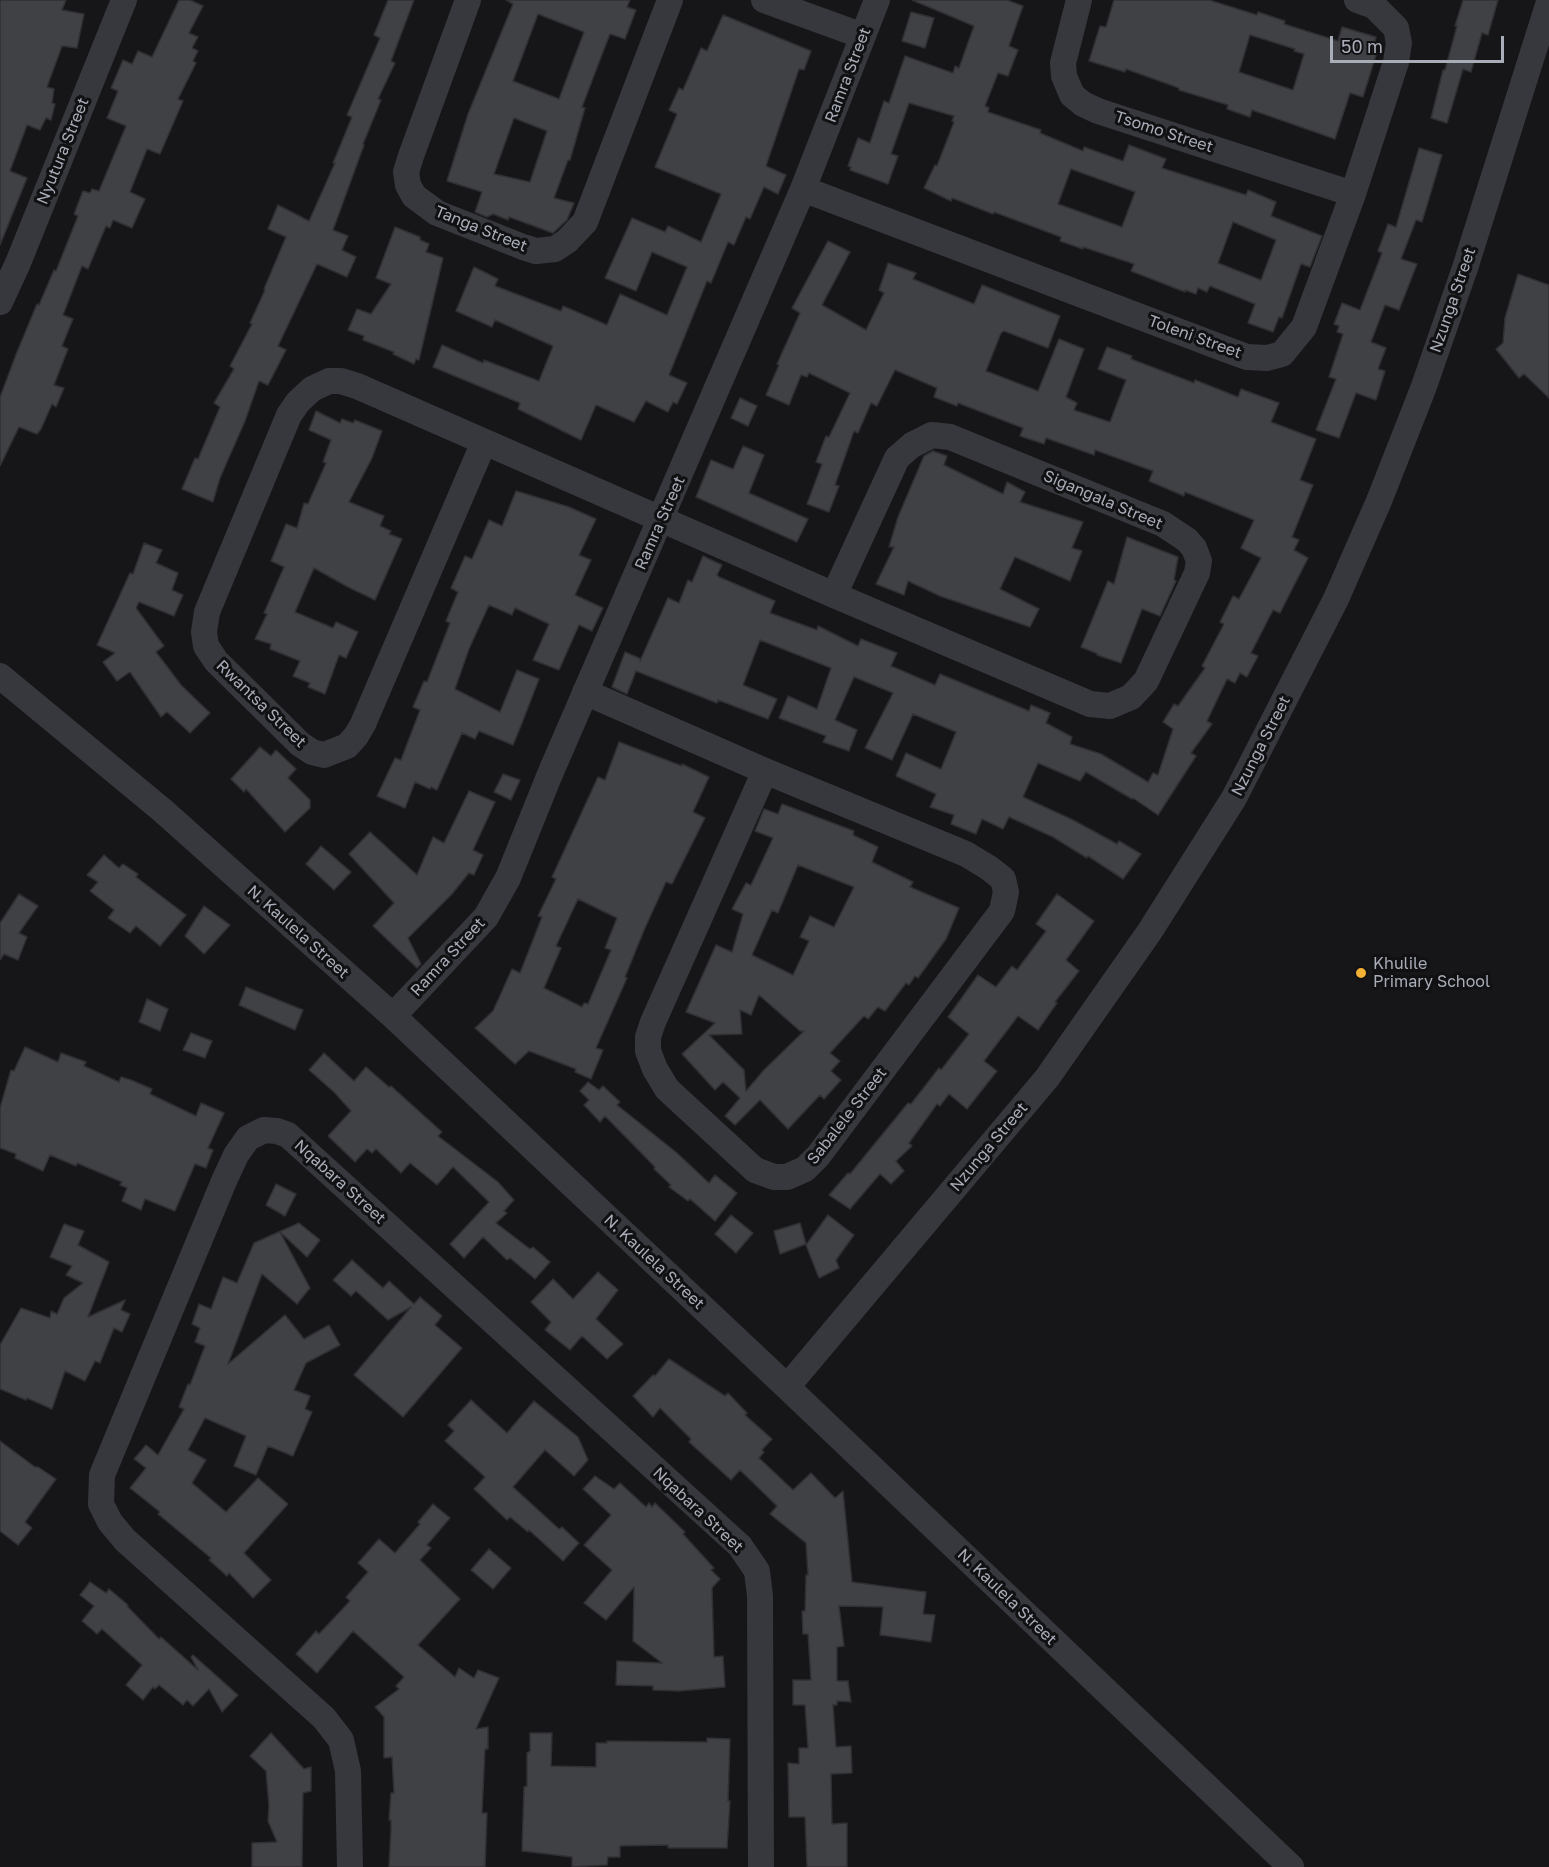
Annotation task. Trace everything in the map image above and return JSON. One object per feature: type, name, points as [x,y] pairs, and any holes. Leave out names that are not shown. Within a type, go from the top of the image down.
[{"type":"street","name":"Nyutura Street","points":[[0,302],[9,257],[124,0]]},
{"type":"street","name":"Tanga Street","points":[[468,0],[411,156],[406,172],[408,185],[414,196],[438,213],[536,251],[555,249],[567,241],[585,222],[670,0]]},
{"type":"street","points":[[764,0],[863,36]]},
{"type":"street","name":"Ramra Street","points":[[393,1016],[486,917],[508,878],[585,692],[803,189],[877,0]]},
{"type":"street","name":"Tsomo Street","points":[[1079,0],[1063,63],[1064,76],[1072,95],[1083,104],[1098,111],[1353,194]]},
{"type":"street","name":"Toleni Street","points":[[803,189],[1225,350],[1247,357],[1267,358],[1282,354],[1304,327],[1353,194],[1396,62],[1398,43],[1396,28],[1374,6],[1357,0]]},
{"type":"street","name":"Nzunga Street","points":[[787,1387],[1047,1078],[1150,931],[1234,798],[1336,599],[1383,491],[1423,389],[1461,279],[1549,2]]},
{"type":"street","name":"Rwantsa Street","points":[[484,442],[363,724],[347,746],[324,754],[312,752],[300,744],[216,661],[206,646],[204,632],[207,612],[289,415],[298,402],[312,389],[329,381],[341,381],[357,386],[662,518]]},
{"type":"street","name":"Sigangala Street","points":[[662,518],[834,595],[1090,704],[1110,706],[1131,697],[1146,681],[1197,573],[1199,561],[1194,548],[1187,540],[1163,524],[950,437],[932,435],[912,445],[897,458],[834,595]]},
{"type":"street","name":"N. Kaulela Street","points":[[0,676],[162,810],[393,1016],[1291,1867]]},
{"type":"street","name":"Sabalele Street","points":[[585,692],[765,771],[966,854],[1003,879],[1006,892],[1002,911],[818,1156],[805,1169],[787,1177],[774,1177],[755,1170],[667,1089],[648,1051],[648,1036],[653,1022],[765,771]]},
{"type":"street","name":"Nqabara Street","points":[[350,1867],[348,1771],[341,1740],[324,1718],[125,1540],[110,1522],[101,1504],[102,1475],[224,1181],[236,1155],[249,1138],[264,1130],[288,1135],[740,1546],[756,1571],[760,1596],[761,1867]]},
{"type":"building","points":[[0,0],[66,0],[62,10],[84,14],[77,48],[62,46],[47,87],[54,89],[52,103],[55,104],[51,120],[46,118],[40,130],[27,125],[10,171],[27,178],[0,245]]},
{"type":"building","points":[[179,0],[190,0],[203,6],[189,33],[198,37],[192,48],[198,51],[193,61],[196,63],[178,99],[183,101],[160,154],[147,149],[130,192],[145,199],[132,228],[113,220],[110,228],[106,226],[88,269],[82,266],[63,315],[73,319],[62,346],[68,349],[54,385],[64,388],[56,407],[52,404],[37,434],[19,427],[0,466],[0,397],[37,304],[39,305],[54,270],[56,271],[78,216],[74,214],[83,191],[90,193],[92,189],[99,191],[126,126],[107,118],[118,91],[111,88],[123,60],[132,64],[138,51],[152,57]]},
{"type":"building","points":[[388,0],[414,0],[391,61],[395,63],[378,99],[381,100],[333,230],[348,236],[342,250],[356,257],[347,277],[317,264],[278,346],[286,350],[268,385],[259,381],[245,421],[220,478],[213,502],[182,489],[195,458],[198,459],[220,407],[214,403],[234,369],[230,366],[252,324],[250,323],[286,237],[268,229],[278,205],[309,221],[335,163],[333,163],[352,117],[347,115],[380,38],[374,35]]},
{"type":"building","points":[[506,0],[630,0],[627,7],[636,10],[625,39],[610,34],[582,107],[585,108],[570,160],[568,160],[554,198],[574,203],[567,220],[553,233],[509,217],[508,220],[493,214],[487,217],[475,212],[482,192],[447,181],[468,114],[513,4]],"holes":[[[538,14],[584,32],[559,99],[513,81]],[[514,118],[547,131],[530,182],[494,174]]]},
{"type":"building","points":[[912,0],[1007,0],[1023,6],[1009,46],[1018,50],[1008,76],[998,73],[985,106],[989,108],[988,112],[1041,130],[1040,133],[1083,151],[1084,147],[1123,161],[1129,145],[1166,159],[1162,168],[1246,195],[1248,190],[1276,202],[1271,216],[1322,236],[1310,267],[1301,264],[1282,318],[1279,317],[1273,332],[1248,323],[1255,304],[1210,286],[1207,292],[1198,288],[1196,294],[1185,290],[1185,292],[1131,271],[1134,264],[1060,241],[1061,237],[952,198],[951,201],[924,188],[935,165],[937,166],[954,122],[952,121],[954,116],[909,103],[891,154],[898,156],[888,184],[850,170],[851,167],[848,166],[858,138],[870,143],[884,101],[889,103],[905,56],[953,73],[955,66],[959,68],[974,26]],"holes":[[[1071,169],[1135,192],[1122,227],[1058,204]],[[1233,222],[1276,240],[1261,280],[1218,263]]]},
{"type":"building","points":[[1114,0],[1209,0],[1257,15],[1258,12],[1285,21],[1284,24],[1338,41],[1342,27],[1376,37],[1372,53],[1376,55],[1363,97],[1350,93],[1335,139],[1252,110],[1250,117],[1227,109],[1228,105],[1179,90],[1179,88],[1126,69],[1125,72],[1089,61],[1100,26],[1106,27]],"holes":[[[1250,35],[1295,49],[1294,51],[1304,54],[1293,90],[1239,72]]]},
{"type":"building","points":[[1463,0],[1498,0],[1488,35],[1482,33],[1471,72],[1463,69],[1447,123],[1431,118]]},
{"type":"building","points":[[911,12],[934,18],[925,48],[902,41]]},
{"type":"building","points":[[723,15],[811,51],[804,70],[799,69],[766,166],[786,175],[778,194],[764,187],[750,219],[746,217],[734,245],[728,242],[711,283],[707,281],[669,375],[687,383],[677,404],[673,402],[668,412],[646,401],[634,422],[596,405],[581,440],[518,409],[520,403],[433,367],[442,345],[483,363],[484,360],[539,381],[553,346],[495,320],[492,327],[456,311],[474,267],[498,279],[495,286],[561,311],[563,306],[607,325],[620,294],[667,315],[687,267],[652,252],[636,291],[605,278],[632,218],[665,232],[668,226],[701,242],[721,194],[655,167],[677,114],[669,110],[679,88],[683,90],[701,48],[707,51]]},
{"type":"building","points":[[1419,148],[1442,155],[1422,222],[1416,220],[1401,259],[1417,264],[1399,310],[1385,305],[1371,342],[1386,348],[1378,369],[1385,371],[1376,400],[1356,393],[1339,438],[1316,430],[1336,379],[1329,377],[1343,334],[1337,332],[1339,326],[1334,324],[1342,303],[1360,310],[1382,253],[1378,251],[1388,224],[1396,227]]},
{"type":"building","points":[[395,227],[420,237],[420,240],[429,244],[426,252],[443,258],[419,360],[416,359],[414,364],[393,354],[394,352],[363,340],[364,336],[348,330],[357,309],[371,314],[391,284],[376,278]]},
{"type":"building","points":[[828,241],[850,252],[822,305],[866,330],[884,293],[879,290],[888,263],[916,273],[913,279],[974,304],[982,285],[1060,316],[1048,348],[1004,331],[1001,333],[986,371],[1038,391],[1059,339],[1084,349],[1066,397],[1077,403],[1074,410],[1110,422],[1126,380],[1098,369],[1107,347],[1132,356],[1131,359],[1194,383],[1195,380],[1238,397],[1241,389],[1279,403],[1271,422],[1316,439],[1300,480],[1313,485],[1292,537],[1299,540],[1294,550],[1308,558],[1280,613],[1273,610],[1251,653],[1258,656],[1247,677],[1240,673],[1235,683],[1227,679],[1207,721],[1212,724],[1191,753],[1196,756],[1158,815],[1086,772],[1080,781],[1038,763],[1023,797],[1117,844],[1119,841],[1141,854],[1123,879],[1088,856],[1087,858],[1053,837],[1009,817],[1003,829],[982,819],[976,834],[951,824],[954,815],[930,807],[936,794],[896,776],[906,753],[941,769],[956,732],[913,714],[892,760],[865,748],[893,693],[854,677],[835,720],[857,730],[849,751],[823,742],[826,736],[779,718],[788,696],[817,709],[831,668],[760,640],[743,685],[777,699],[768,719],[718,700],[717,703],[636,671],[627,694],[612,687],[625,652],[641,659],[668,598],[679,603],[688,580],[692,582],[703,556],[722,565],[717,575],[719,577],[775,601],[770,613],[817,630],[818,626],[858,646],[861,639],[897,653],[891,666],[935,685],[940,674],[1029,711],[1031,705],[1050,713],[1046,723],[1072,737],[1070,744],[1101,754],[1148,782],[1153,773],[1158,775],[1173,729],[1163,722],[1174,704],[1178,706],[1205,668],[1202,666],[1224,624],[1220,622],[1233,596],[1239,599],[1261,558],[1241,548],[1254,520],[1185,492],[1184,496],[1149,481],[1153,471],[1095,450],[1094,455],[1046,438],[1044,444],[1020,436],[1023,428],[958,403],[957,406],[934,397],[937,388],[895,370],[877,406],[871,403],[858,433],[854,431],[835,485],[839,486],[829,512],[807,504],[822,464],[816,462],[826,436],[829,437],[850,393],[809,373],[807,377],[801,375],[789,405],[766,395],[800,313],[792,308]]},
{"type":"building","points":[[1518,274],[1549,285],[1549,398],[1524,374],[1519,378],[1496,349],[1503,343],[1505,318]]},
{"type":"building","points":[[740,398],[757,406],[748,426],[731,418]]},
{"type":"building","points":[[316,411],[340,423],[342,419],[353,423],[355,420],[382,431],[372,458],[349,502],[384,516],[380,526],[391,531],[389,534],[402,539],[375,600],[314,568],[295,612],[333,628],[336,622],[358,632],[346,658],[339,655],[325,694],[308,687],[310,683],[293,676],[300,661],[270,649],[271,644],[255,639],[284,567],[271,561],[286,524],[297,528],[304,503],[308,504],[326,463],[323,462],[331,440],[309,430]]},
{"type":"building","points":[[743,446],[764,455],[749,493],[808,519],[797,542],[696,497],[711,460],[733,469]]},
{"type":"building","points":[[933,451],[947,456],[944,465],[1003,494],[1007,482],[1025,492],[1020,502],[1083,522],[1072,548],[1082,551],[1070,581],[1015,557],[1000,589],[1039,609],[1030,627],[940,596],[908,581],[904,595],[876,584],[894,547],[889,547],[898,517],[924,456]]},
{"type":"building","points":[[516,491],[569,507],[596,519],[579,555],[591,560],[575,595],[603,608],[592,631],[579,625],[559,670],[533,660],[549,624],[515,608],[512,615],[489,605],[469,649],[455,689],[500,712],[517,670],[539,679],[513,745],[479,731],[475,739],[462,733],[437,790],[415,782],[405,808],[377,796],[395,758],[401,760],[420,710],[413,707],[424,681],[427,682],[450,623],[446,621],[458,592],[451,588],[465,556],[472,559],[489,520],[502,526]]},
{"type":"building","points":[[1127,537],[1178,557],[1174,580],[1176,581],[1160,616],[1142,609],[1121,663],[1081,647],[1108,581],[1114,584]]},
{"type":"building","points":[[144,543],[162,550],[156,563],[178,573],[172,590],[183,595],[174,616],[139,602],[136,608],[164,646],[156,652],[181,685],[210,713],[190,733],[167,712],[161,717],[130,672],[117,681],[103,662],[115,653],[97,645],[130,573],[133,574]]},
{"type":"building","points":[[619,742],[682,766],[682,764],[709,777],[693,812],[705,818],[672,884],[666,882],[645,928],[625,977],[627,978],[596,1048],[603,1050],[591,1079],[575,1072],[576,1069],[529,1051],[515,1064],[475,1028],[493,1011],[512,969],[520,973],[542,917],[538,916],[556,879],[552,877],[598,777],[605,780]],"holes":[[[578,899],[617,918],[605,948],[611,950],[588,1004],[584,1003],[582,1007],[544,988],[561,948],[556,946]]]},
{"type":"building","points":[[260,747],[271,756],[276,750],[296,769],[288,778],[310,800],[310,808],[285,832],[246,789],[244,792],[231,779]]},
{"type":"building","points":[[503,774],[520,780],[511,800],[494,792]]},
{"type":"building","points":[[469,791],[495,802],[473,850],[483,855],[474,875],[469,873],[452,894],[408,938],[421,964],[417,968],[373,926],[394,903],[349,854],[370,832],[417,875],[433,837],[444,843]]},
{"type":"building","points":[[782,804],[854,831],[853,835],[878,847],[872,862],[913,882],[910,887],[959,908],[946,939],[918,978],[915,976],[909,985],[906,983],[885,1011],[878,1007],[868,1019],[864,1016],[830,1053],[840,1061],[831,1071],[841,1080],[824,1099],[820,1095],[788,1129],[760,1100],[735,1125],[725,1116],[740,1098],[723,1082],[715,1090],[682,1054],[715,1023],[686,1012],[716,945],[732,952],[743,914],[732,909],[746,883],[751,885],[773,838],[755,831],[764,809],[778,814]],"holes":[[[798,865],[854,887],[834,927],[810,916],[800,937],[809,941],[793,975],[752,955],[772,910],[778,913]],[[759,995],[800,1031],[804,1031],[746,1091],[744,1070],[709,1035],[742,1034],[740,1010],[751,1015]]]},
{"type":"building","points":[[321,846],[351,872],[334,890],[306,864]]},
{"type":"building","points":[[104,855],[119,868],[123,864],[138,874],[136,877],[186,915],[160,946],[136,926],[130,933],[108,918],[114,910],[90,891],[98,882],[87,875]]},
{"type":"building","points":[[19,894],[38,906],[19,933],[27,937],[18,960],[4,954],[0,960],[0,923]]},
{"type":"building","points":[[1057,894],[1094,921],[1066,960],[1079,971],[1055,1002],[1057,1003],[1038,1030],[1018,1016],[984,1061],[997,1071],[967,1109],[949,1094],[940,1106],[937,1104],[909,1143],[912,1146],[896,1161],[904,1171],[891,1184],[880,1174],[850,1209],[829,1195],[848,1173],[850,1174],[908,1103],[911,1104],[939,1068],[941,1070],[969,1034],[948,1017],[978,975],[996,987],[1012,966],[1017,970],[1046,931],[1036,924]]},
{"type":"building","points":[[204,906],[230,925],[204,954],[185,936]]},
{"type":"building","points":[[246,987],[303,1010],[295,1030],[239,1005]]},
{"type":"building","points":[[147,999],[168,1009],[160,1031],[139,1022]]},
{"type":"building","points":[[191,1033],[212,1041],[205,1058],[183,1050]]},
{"type":"building","points":[[25,1047],[58,1062],[61,1053],[86,1062],[84,1066],[119,1082],[121,1077],[131,1080],[152,1089],[150,1094],[196,1116],[201,1103],[224,1113],[208,1148],[213,1150],[206,1168],[195,1164],[175,1211],[145,1199],[141,1210],[122,1201],[127,1188],[120,1185],[122,1182],[77,1163],[76,1166],[50,1155],[43,1171],[15,1158],[16,1154],[0,1148],[0,1108],[11,1070],[14,1071]]},
{"type":"building","points":[[324,1053],[354,1081],[366,1067],[389,1087],[391,1086],[442,1132],[438,1136],[498,1182],[514,1200],[504,1211],[507,1213],[496,1223],[530,1249],[533,1247],[550,1262],[535,1279],[510,1258],[507,1260],[483,1237],[464,1258],[450,1244],[489,1202],[453,1167],[437,1185],[410,1163],[401,1173],[376,1149],[372,1153],[367,1149],[355,1162],[328,1136],[351,1111],[309,1070]]},
{"type":"building","points":[[588,1082],[599,1090],[603,1086],[620,1102],[617,1105],[677,1153],[709,1183],[715,1175],[737,1193],[715,1221],[690,1199],[688,1201],[669,1187],[671,1185],[654,1169],[655,1167],[605,1116],[600,1122],[584,1105],[589,1100],[580,1091]]},
{"type":"building","points":[[276,1184],[296,1194],[285,1216],[266,1205]]},
{"type":"building","points":[[731,1215],[753,1233],[736,1253],[715,1234]]},
{"type":"building","points":[[828,1215],[854,1235],[836,1260],[839,1268],[819,1278],[806,1245]]},
{"type":"building","points":[[299,1223],[320,1240],[307,1257],[280,1232],[310,1288],[297,1304],[262,1274],[228,1364],[285,1315],[304,1339],[329,1325],[340,1345],[306,1363],[294,1390],[310,1396],[305,1409],[312,1412],[293,1456],[268,1446],[256,1475],[234,1466],[246,1436],[205,1418],[188,1450],[206,1460],[192,1483],[226,1512],[258,1478],[288,1504],[244,1553],[271,1580],[253,1598],[229,1573],[227,1576],[209,1560],[211,1558],[130,1488],[146,1468],[134,1459],[146,1445],[158,1455],[184,1409],[179,1407],[205,1346],[195,1342],[200,1328],[192,1324],[199,1304],[211,1309],[223,1277],[237,1283],[254,1243]]},
{"type":"building","points":[[800,1223],[806,1244],[780,1254],[774,1231]]},
{"type":"building","points":[[64,1224],[84,1231],[78,1245],[109,1262],[88,1317],[125,1300],[121,1310],[130,1314],[122,1332],[114,1328],[100,1363],[95,1361],[85,1381],[65,1371],[52,1409],[0,1389],[0,1345],[21,1308],[50,1318],[51,1311],[57,1314],[64,1298],[83,1283],[66,1275],[72,1266],[50,1257]]},
{"type":"building","points":[[352,1260],[383,1288],[389,1281],[414,1304],[420,1297],[442,1316],[435,1325],[462,1348],[403,1417],[354,1375],[411,1307],[388,1320],[356,1291],[351,1296],[333,1280]]},
{"type":"building","points":[[598,1272],[618,1290],[596,1319],[623,1344],[607,1359],[582,1336],[570,1350],[545,1330],[551,1322],[531,1302],[553,1279],[573,1299]]},
{"type":"building","points":[[669,1359],[725,1396],[728,1393],[747,1413],[745,1415],[772,1439],[762,1450],[764,1452],[759,1458],[793,1490],[811,1473],[835,1498],[843,1491],[852,1582],[926,1592],[923,1614],[935,1615],[931,1642],[880,1635],[883,1607],[839,1606],[844,1646],[837,1647],[837,1681],[848,1681],[851,1702],[837,1701],[837,1705],[833,1705],[836,1747],[851,1746],[852,1773],[831,1774],[832,1824],[847,1823],[847,1867],[807,1867],[805,1817],[789,1817],[788,1763],[799,1764],[799,1748],[808,1748],[805,1705],[793,1705],[793,1680],[811,1680],[808,1634],[803,1634],[802,1611],[805,1611],[806,1575],[808,1575],[806,1543],[770,1514],[777,1506],[740,1470],[731,1480],[689,1442],[691,1439],[660,1408],[653,1417],[633,1396],[653,1375],[655,1376]]},
{"type":"building","points":[[471,1400],[507,1433],[534,1401],[578,1437],[588,1460],[574,1476],[545,1450],[513,1487],[559,1529],[562,1527],[579,1543],[563,1561],[529,1530],[528,1532],[510,1517],[507,1520],[474,1489],[485,1477],[445,1441],[454,1431],[448,1425]]},
{"type":"building","points":[[0,1441],[35,1467],[56,1479],[25,1522],[32,1528],[18,1545],[0,1531]]},
{"type":"building","points":[[595,1476],[614,1489],[620,1483],[646,1507],[649,1503],[652,1507],[655,1503],[685,1532],[683,1534],[714,1568],[711,1570],[720,1579],[712,1588],[714,1657],[723,1656],[725,1687],[679,1691],[653,1690],[653,1686],[616,1685],[617,1661],[662,1663],[633,1641],[634,1587],[606,1620],[584,1603],[612,1570],[584,1545],[611,1515],[583,1489]]},
{"type":"building","points":[[433,1504],[450,1518],[427,1545],[431,1548],[420,1560],[460,1599],[418,1645],[455,1677],[459,1668],[474,1678],[478,1670],[499,1678],[476,1729],[488,1727],[482,1813],[487,1813],[485,1867],[389,1867],[391,1820],[389,1820],[391,1793],[394,1793],[392,1757],[384,1758],[384,1717],[375,1707],[399,1689],[396,1686],[404,1677],[353,1631],[317,1673],[296,1654],[316,1631],[319,1634],[350,1601],[346,1597],[368,1572],[358,1563],[379,1539],[395,1553],[420,1524],[418,1522]]},
{"type":"building","points":[[489,1549],[511,1568],[493,1589],[471,1570]]},
{"type":"building","points":[[90,1582],[106,1593],[109,1589],[128,1605],[159,1639],[161,1637],[198,1670],[191,1657],[193,1655],[238,1695],[222,1712],[209,1689],[193,1706],[187,1700],[183,1705],[159,1685],[155,1689],[153,1687],[143,1700],[126,1685],[142,1665],[102,1629],[97,1634],[82,1621],[94,1606],[80,1595]]},
{"type":"building","points":[[271,1733],[304,1769],[311,1767],[311,1791],[303,1793],[302,1867],[252,1867],[252,1843],[277,1842],[268,1821],[266,1771],[250,1756]]},
{"type":"building","points":[[530,1733],[552,1733],[551,1766],[596,1767],[596,1743],[607,1743],[607,1741],[707,1742],[707,1738],[730,1739],[727,1848],[668,1848],[668,1845],[620,1846],[620,1857],[608,1857],[607,1865],[572,1867],[572,1857],[522,1851],[524,1787],[527,1786],[527,1753],[530,1751]]},
{"type":"place","name":"Khulile Primary School","points":[[1361,973]]}]
